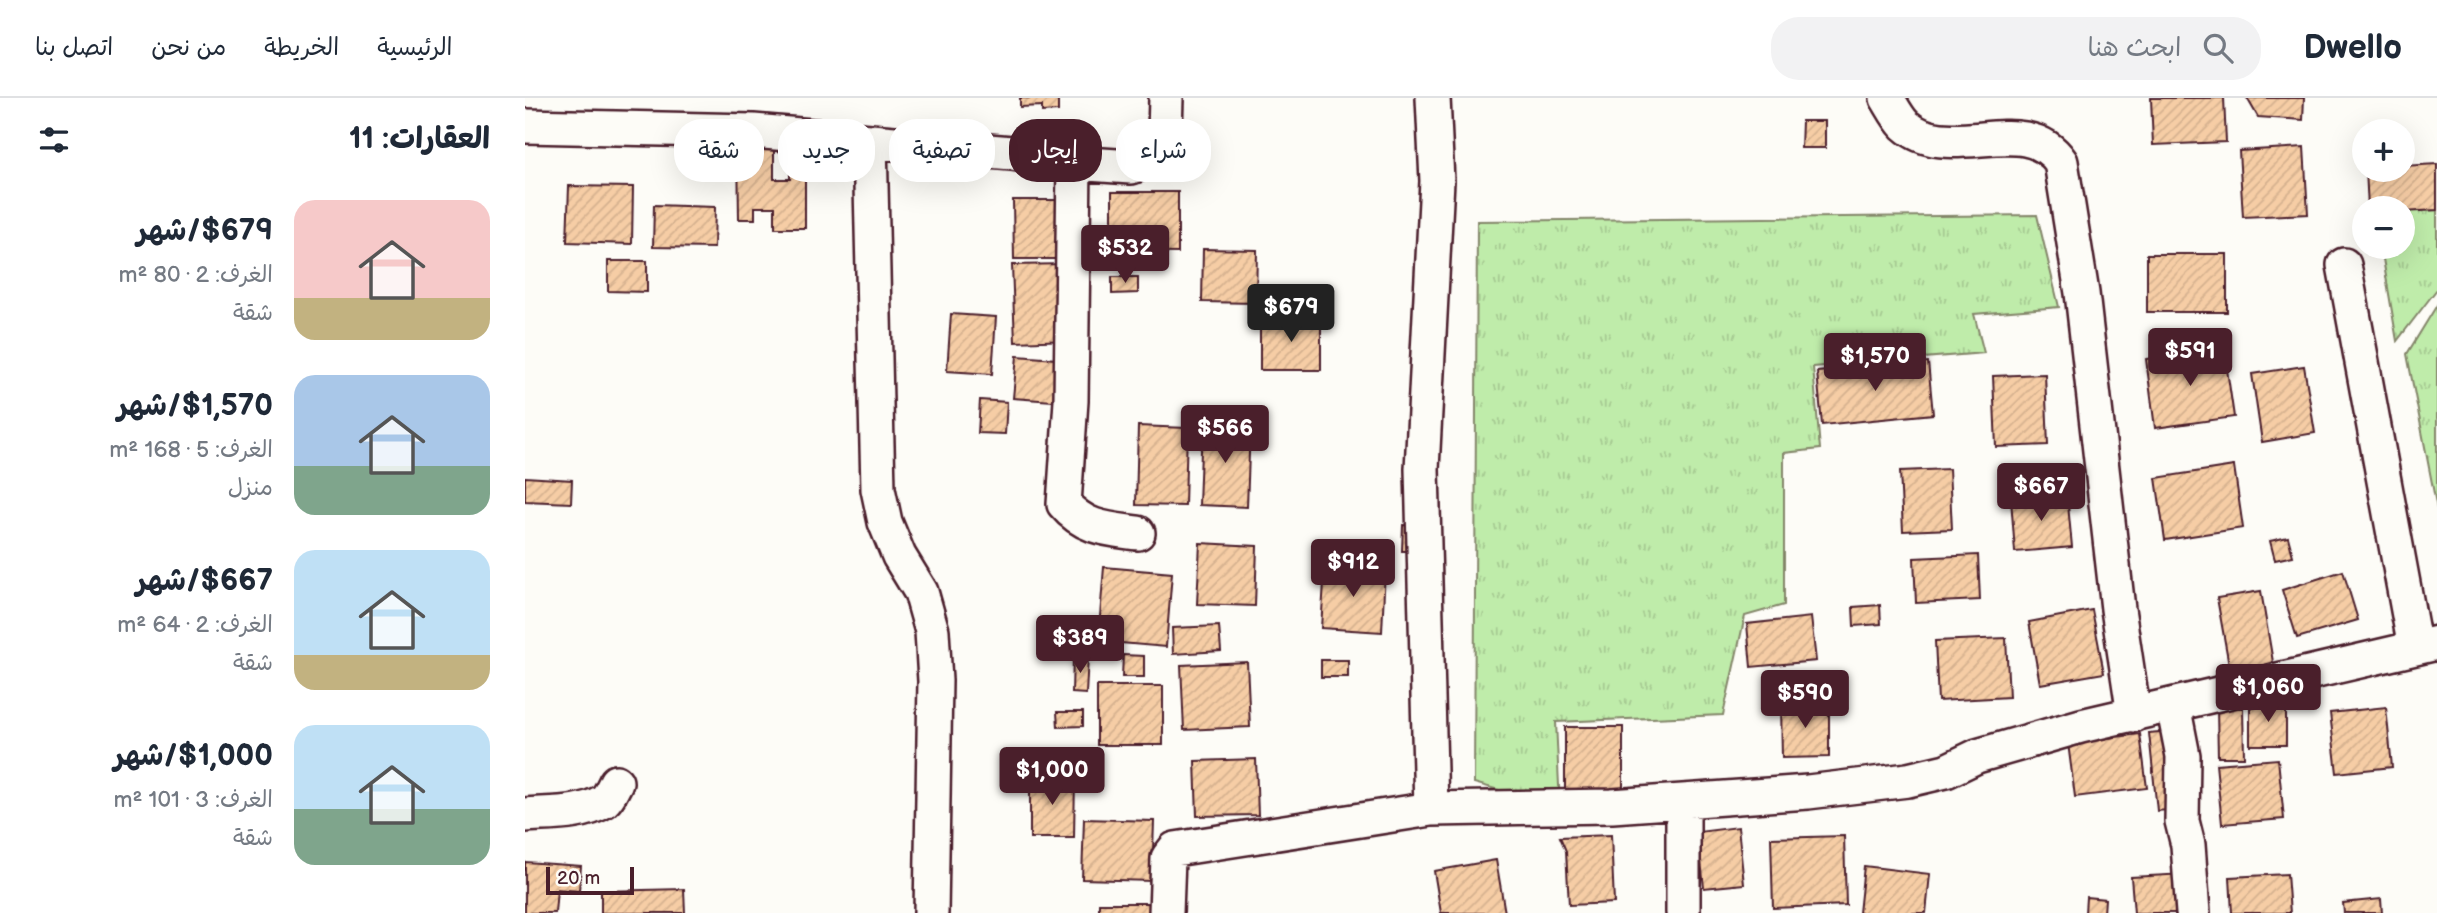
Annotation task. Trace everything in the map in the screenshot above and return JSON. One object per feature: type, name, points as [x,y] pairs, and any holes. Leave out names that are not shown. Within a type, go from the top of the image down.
[{"type":"street","points":[[1102,165],[1131,167],[1146,161],[1158,148],[1165,133],[1166,98]]},
{"type":"street","points":[[1431,809],[1422,469],[1437,181],[1433,98]]},
{"type":"street","points":[[1887,98],[1905,125],[1917,132],[1939,139],[2027,138],[2053,151],[2061,162],[2082,293],[2118,609],[2134,715]]},
{"type":"street","points":[[525,126],[778,133]]},
{"type":"street","points":[[875,141],[1009,153]]},
{"type":"street","points":[[871,182],[878,489],[885,522],[899,556],[921,592],[932,631],[935,681],[931,913]]},
{"type":"street","points":[[1074,182],[1071,401],[1065,505],[1077,520],[1098,528],[1138,533]]},
{"type":"street","points":[[1166,913],[1168,858],[1175,849],[1431,809],[1612,806],[1808,792],[1908,780],[1945,771],[2008,746],[2426,646],[2344,265]]},
{"type":"street","points":[[2172,705],[2183,756],[2182,821],[2187,845],[2193,913]]},
{"type":"street","points":[[525,815],[565,813],[606,800],[616,782]]},
{"type":"street","points":[[1683,801],[1683,913]]},
{"type":"green space","points":[[2437,210],[2437,289],[2397,341],[2383,259],[2415,259],[2415,211]]},
{"type":"green space","points":[[2037,215],[2059,307],[1974,314],[1984,353],[1813,367],[1820,449],[1784,453],[1784,605],[1745,616],[1723,715],[1556,722],[1560,807],[1474,783],[1477,221]]},
{"type":"green space","points":[[2437,305],[2437,509],[2407,354]]},
{"type":"building","points":[[1020,98],[1058,98],[1058,111],[1042,112],[1042,106],[1020,107]]},
{"type":"building","points":[[2151,98],[2224,98],[2226,142],[2153,145]]},
{"type":"building","points":[[2247,98],[2304,98],[2303,120],[2258,117]]},
{"type":"building","points":[[1802,121],[1825,121],[1825,148],[1801,148]]},
{"type":"building","points":[[764,146],[774,146],[774,179],[778,179],[778,182],[805,182],[805,228],[775,228],[775,207],[755,207],[755,219],[739,219],[738,182],[764,182]]},
{"type":"building","points":[[2304,147],[2308,214],[2243,217],[2239,151]]},
{"type":"building","points":[[2437,164],[2437,210],[2415,211],[2415,196],[2367,196],[2367,182],[2415,182],[2415,165]]},
{"type":"building","points":[[569,186],[633,187],[632,244],[567,242]]},
{"type":"building","points":[[1112,192],[1178,192],[1178,253],[1112,252]]},
{"type":"building","points":[[1013,200],[1068,200],[1069,259],[1014,259]]},
{"type":"building","points":[[654,205],[715,207],[714,248],[653,247]]},
{"type":"building","points":[[1203,249],[1257,250],[1256,303],[1202,302]]},
{"type":"building","points":[[2147,254],[2227,254],[2227,312],[2147,312]]},
{"type":"building","points":[[608,261],[647,261],[647,292],[608,291]]},
{"type":"building","points":[[1066,264],[1069,340],[1015,342],[1012,265]]},
{"type":"building","points":[[1112,277],[1138,277],[1138,293],[1112,294]]},
{"type":"building","points":[[951,314],[996,317],[992,374],[947,371]]},
{"type":"building","points":[[1260,318],[1321,318],[1321,370],[1260,370]]},
{"type":"building","points":[[2224,349],[2234,417],[2155,428],[2146,359]]},
{"type":"building","points":[[1017,356],[1069,360],[1066,402],[1013,398]]},
{"type":"building","points":[[1928,362],[1933,414],[1822,425],[1817,372]]},
{"type":"building","points":[[2304,366],[2315,433],[2262,442],[2252,374]]},
{"type":"building","points":[[2045,374],[2048,445],[1996,447],[1993,376]]},
{"type":"building","points":[[980,400],[1007,402],[1005,434],[978,433]]},
{"type":"building","points":[[1202,424],[1250,426],[1247,507],[1199,505]]},
{"type":"building","points":[[1138,426],[1187,428],[1185,506],[1136,505]]},
{"type":"building","points":[[2234,466],[2243,528],[2165,540],[2156,478]]},
{"type":"building","points":[[1949,469],[1952,529],[1903,531],[1900,471]]},
{"type":"building","points":[[525,477],[572,480],[571,503],[525,501]]},
{"type":"building","points":[[2067,494],[2072,547],[2015,552],[2011,499]]},
{"type":"building","points":[[1403,525],[1420,526],[1419,551],[1402,551]]},
{"type":"building","points":[[2288,537],[2293,556],[2275,560],[2270,541]]},
{"type":"building","points":[[1200,543],[1257,546],[1255,606],[1197,604]]},
{"type":"building","points":[[1978,555],[1980,600],[1916,603],[1914,558]]},
{"type":"building","points":[[1104,567],[1172,573],[1166,647],[1098,641]]},
{"type":"building","points":[[1325,567],[1385,570],[1382,632],[1321,628]]},
{"type":"building","points":[[2343,571],[2358,620],[2297,638],[2282,590]]},
{"type":"building","points":[[2261,591],[2274,668],[2231,676],[2217,598]]},
{"type":"building","points":[[1880,605],[1881,624],[1854,626],[1853,607]]},
{"type":"building","points":[[2092,610],[2104,673],[2040,684],[2029,622]]},
{"type":"building","points":[[1811,617],[1816,661],[1751,667],[1747,624]]},
{"type":"building","points":[[1219,626],[1221,651],[1173,654],[1172,628]]},
{"type":"building","points":[[2006,638],[2009,697],[1938,701],[1935,641]]},
{"type":"building","points":[[1123,655],[1144,656],[1144,677],[1122,677]]},
{"type":"building","points":[[1073,656],[1088,656],[1086,694],[1072,693]]},
{"type":"building","points":[[1321,660],[1348,660],[1348,677],[1321,677]]},
{"type":"building","points":[[1247,662],[1250,727],[1184,730],[1181,665]]},
{"type":"building","points":[[1097,686],[1163,686],[1163,745],[1097,745]]},
{"type":"building","points":[[2272,698],[2286,710],[2286,745],[2250,745],[2250,708]]},
{"type":"building","points":[[1829,702],[1829,757],[1782,758],[1781,703]]},
{"type":"building","points":[[2386,707],[2392,767],[2337,773],[2330,713]]},
{"type":"building","points":[[2217,708],[2243,708],[2244,757],[2218,757]]},
{"type":"building","points":[[1057,712],[1083,712],[1083,726],[1058,727]]},
{"type":"building","points":[[1565,727],[1623,727],[1623,789],[1565,789]]},
{"type":"building","points":[[2170,731],[2178,809],[2157,811],[2149,733]]},
{"type":"building","points":[[2140,734],[2147,788],[2075,797],[2068,743]]},
{"type":"building","points":[[1256,759],[1258,815],[1197,816],[1195,761]]},
{"type":"building","points":[[2278,759],[2284,819],[2222,824],[2216,764]]},
{"type":"building","points":[[1030,776],[1075,776],[1074,838],[1030,838]]},
{"type":"building","points":[[1084,819],[1154,821],[1152,881],[1082,879]]},
{"type":"building","points":[[1738,827],[1744,884],[1704,888],[1698,832]]},
{"type":"building","points":[[1611,835],[1614,903],[1569,905],[1566,851],[1560,837]]},
{"type":"building","points":[[1844,836],[1846,905],[1773,908],[1771,838]]},
{"type":"building","points":[[1496,860],[1505,913],[1441,913],[1434,871]]},
{"type":"building","points":[[525,862],[581,866],[579,891],[557,889],[555,913],[525,913]]},
{"type":"building","points":[[1864,866],[1930,874],[1926,913],[1859,913]]},
{"type":"building","points":[[2186,874],[2188,913],[2134,913],[2131,877]]},
{"type":"building","points":[[2287,874],[2290,913],[2232,913],[2230,877]]},
{"type":"building","points":[[684,889],[685,913],[601,913],[601,891]]},
{"type":"building","points":[[2086,897],[2105,899],[2104,913],[2085,913]]},
{"type":"building","points":[[2381,899],[2382,913],[2344,913],[2343,903]]},
{"type":"building","points":[[1099,903],[1161,903],[1161,913],[1099,913]]}]
